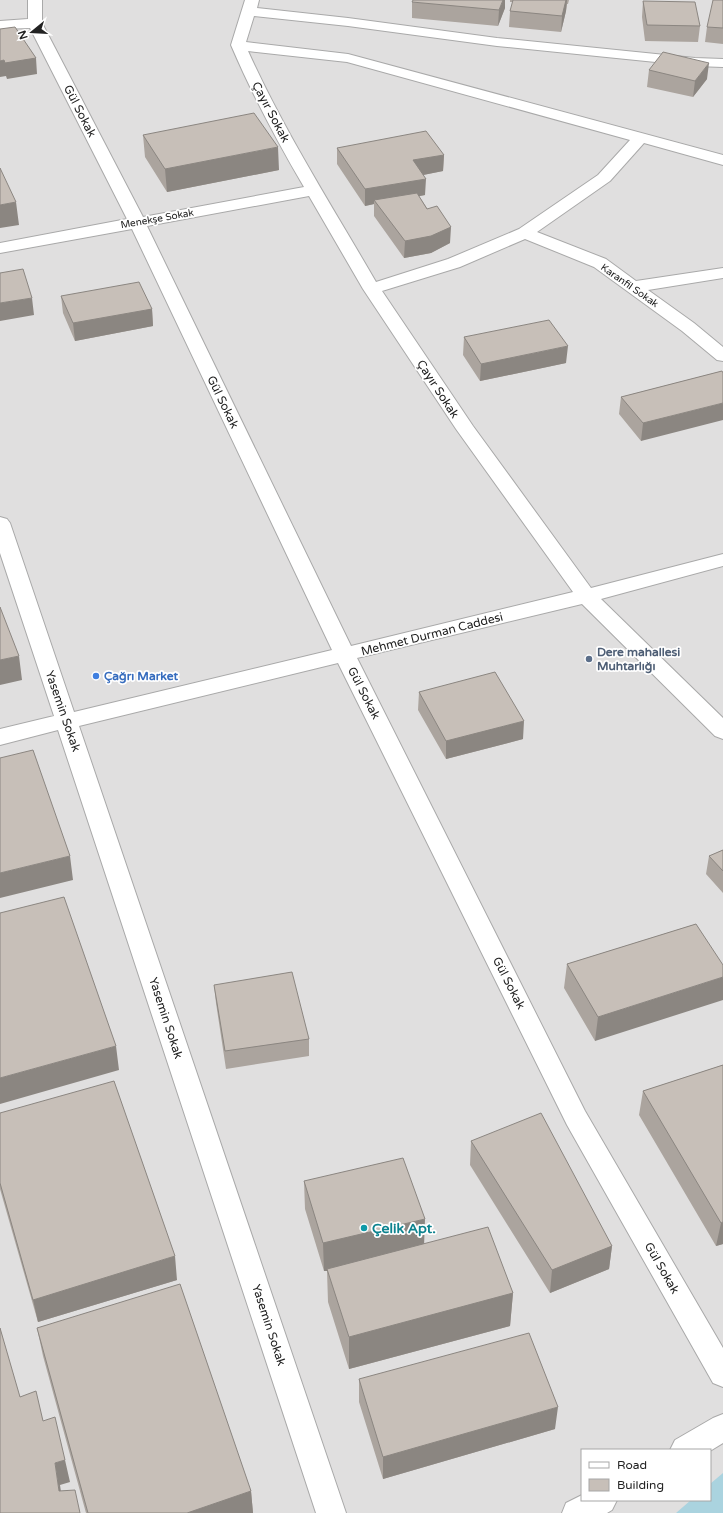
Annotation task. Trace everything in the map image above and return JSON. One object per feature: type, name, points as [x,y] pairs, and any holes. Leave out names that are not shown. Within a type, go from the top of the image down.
[{"type":"street","name":"Gül Sokak","points":[[35,0],[35,23],[137,222],[345,655],[576,1118],[723,1374]]},
{"type":"street","points":[[723,64],[497,42],[348,22],[250,6],[238,45],[348,58],[723,160]]},
{"type":"street","points":[[0,25],[35,23]]},
{"type":"street","name":"Çayır Sokak","points":[[238,45],[253,79],[284,139],[372,289],[465,429],[586,596],[723,731]]},
{"type":"street","points":[[372,289],[454,263],[525,233],[604,178],[641,138]]},
{"type":"street","name":"Menekşe Sokak","points":[[0,248],[314,190]]},
{"type":"street","name":"Karanfil Sokak","points":[[525,233],[600,263],[688,327],[723,356]]},
{"type":"street","points":[[633,287],[723,273]]},
{"type":"street","name":"Yasemin Sokak","points":[[0,523],[331,1513]]},
{"type":"street","name":"Mehmet Durman Caddesi","points":[[0,737],[586,596],[723,560]]},
{"type":"street","points":[[687,1449],[723,1427]]},
{"type":"street","points":[[577,1513],[600,1501]]},
{"type":"shaded area","points":[[0,0],[723,0],[723,1513],[0,1513]]},
{"type":"water","points":[[723,1473],[723,1513],[676,1513],[690,1501],[711,1501],[711,1483]]},
{"type":"building","points":[[413,0],[503,0],[499,10],[412,2]]},
{"type":"building","points":[[513,0],[566,0],[562,16],[510,11]]},
{"type":"building","points":[[713,0],[723,0],[723,28],[707,27]]},
{"type":"building","points":[[643,1],[695,2],[700,26],[647,25]]},
{"type":"building","points":[[15,27],[36,58],[5,63],[4,60],[0,61],[0,29]]},
{"type":"building","points":[[663,52],[709,63],[695,81],[649,70]]},
{"type":"building","points":[[254,113],[278,147],[165,169],[143,135]]},
{"type":"building","points":[[426,131],[444,155],[413,160],[426,179],[365,189],[337,148]]},
{"type":"building","points":[[0,168],[16,202],[0,205]]},
{"type":"building","points":[[417,193],[427,209],[437,206],[451,227],[431,236],[405,241],[374,200]]},
{"type":"building","points":[[23,269],[32,298],[0,303],[0,273]]},
{"type":"building","points":[[139,282],[152,309],[73,323],[61,296]]},
{"type":"building","points":[[549,320],[568,346],[481,364],[464,337]]},
{"type":"building","points":[[722,371],[723,403],[643,423],[621,397]]},
{"type":"building","points":[[0,607],[19,656],[0,660]]},
{"type":"building","points":[[495,672],[524,721],[446,741],[419,692]]},
{"type":"building","points":[[33,750],[70,856],[0,873],[0,758]]},
{"type":"building","points":[[723,850],[723,871],[709,856]]},
{"type":"building","points":[[64,897],[116,1046],[0,1078],[0,913]]},
{"type":"building","points":[[696,924],[723,965],[723,977],[598,1017],[567,964]]},
{"type":"building","points":[[292,972],[309,1039],[225,1051],[214,985]]},
{"type":"building","points":[[723,1065],[723,1222],[721,1223],[643,1091]]},
{"type":"building","points":[[114,1081],[175,1256],[33,1300],[0,1183],[0,1113]]},
{"type":"building","points":[[541,1113],[612,1246],[552,1270],[471,1141]]},
{"type":"building","points":[[403,1158],[425,1219],[323,1243],[304,1181]]},
{"type":"building","points":[[488,1227],[513,1293],[349,1337],[327,1269]]},
{"type":"building","points":[[180,1284],[251,1491],[187,1513],[88,1513],[37,1328]]},
{"type":"building","points":[[0,1328],[20,1397],[36,1391],[43,1421],[55,1417],[65,1460],[55,1463],[59,1491],[75,1490],[80,1513],[0,1513]]},
{"type":"building","points":[[529,1333],[558,1407],[383,1457],[359,1379]]},
{"type":"place","name":"Dere mahallesi Muhtarlığı","points":[[589,659]]},
{"type":"place","name":"Çağrı Market","points":[[96,676]]},
{"type":"place","name":"Çelik Apt.","points":[[364,1228]]}]
